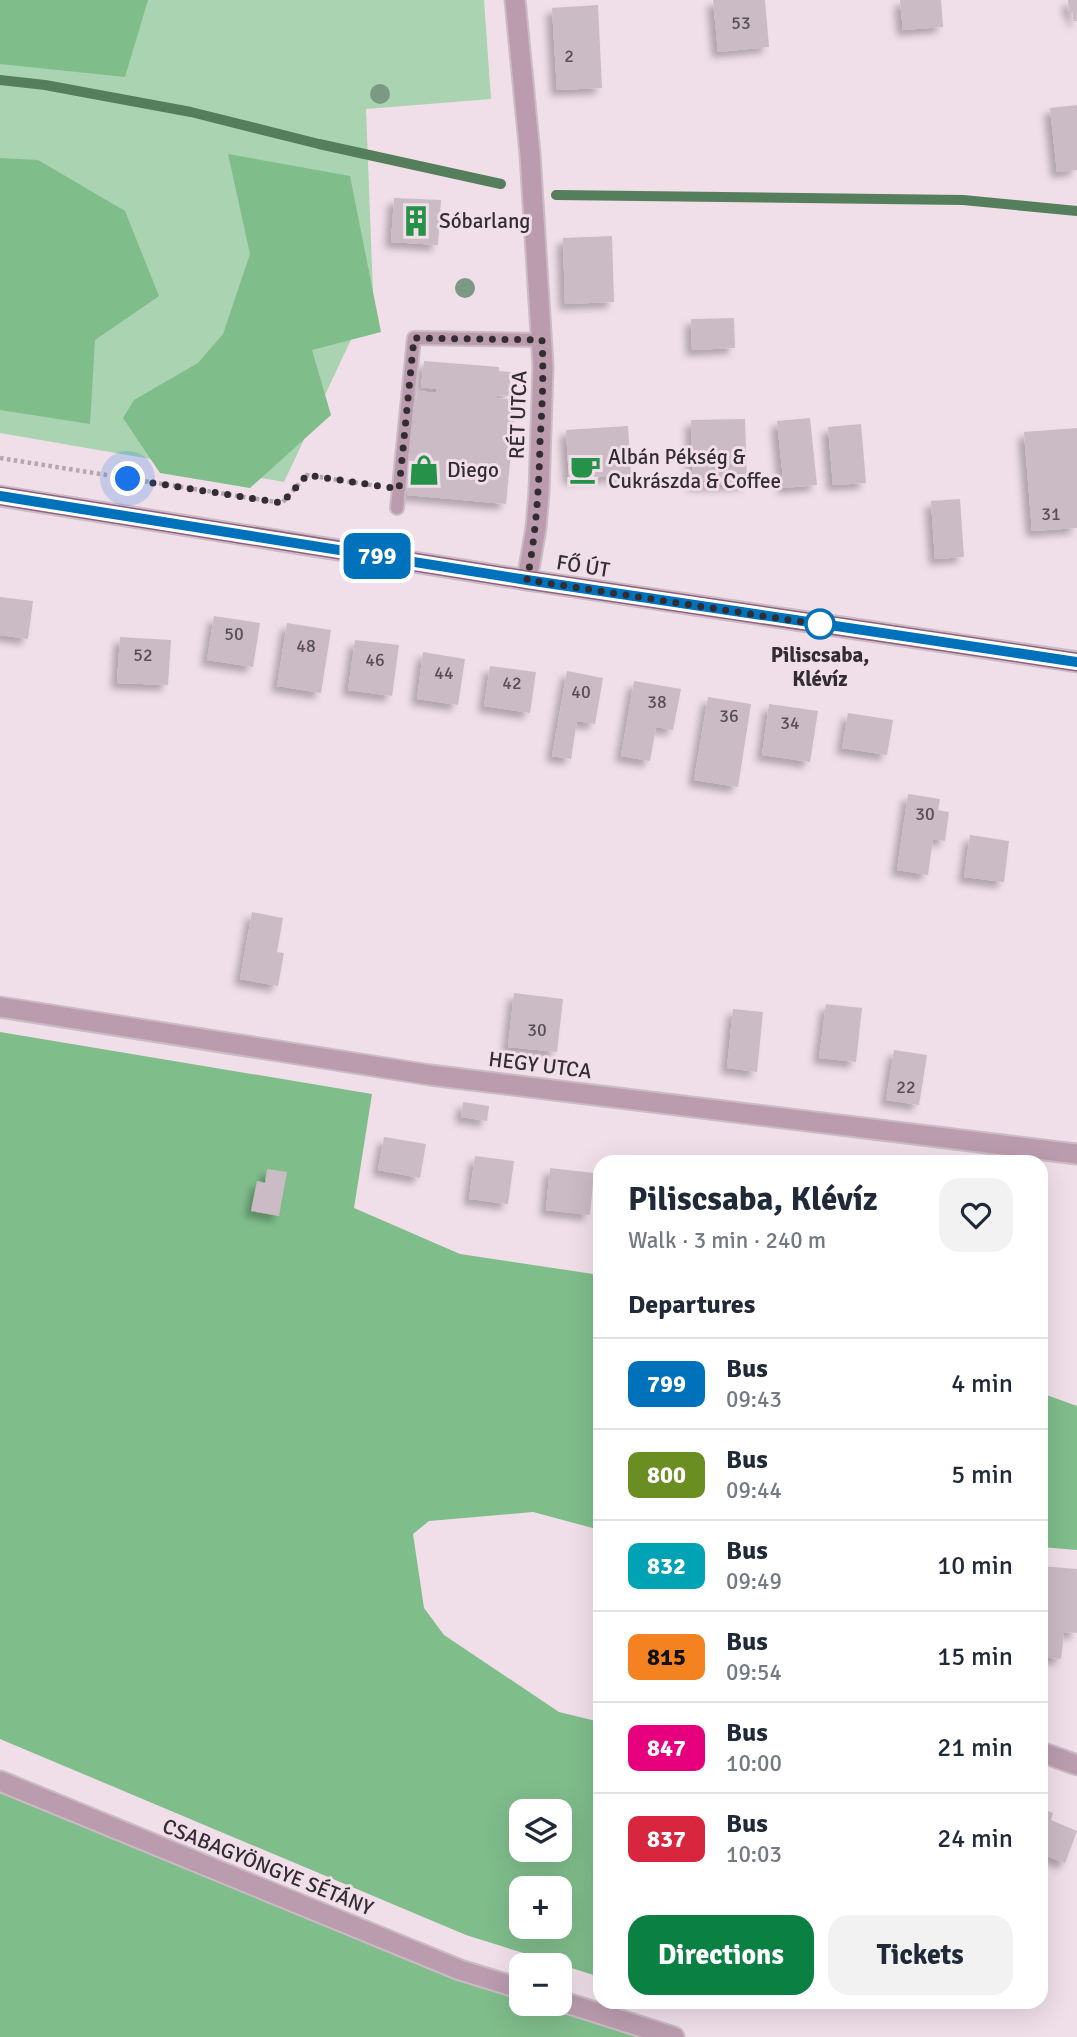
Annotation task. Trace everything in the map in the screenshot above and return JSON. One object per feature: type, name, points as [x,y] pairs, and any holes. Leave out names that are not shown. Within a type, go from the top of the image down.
[{"type":"main road","name":"FŐ ÚT","points":[[0,496],[527,580],[1077,662]]},
{"type":"street","name":"RÉT UTCA","points":[[515,0],[530,155],[543,366],[539,492],[527,580]]},
{"type":"street","name":"HEGY UTCA","points":[[0,1007],[430,1075],[1077,1154]]},
{"type":"street","points":[[1048,1755],[1077,1765]]},
{"type":"street","name":"CSABAGYÖNGYE SÉTÁNY","points":[[0,1781],[460,1970],[509,1985]]},
{"type":"street","points":[[572,2005],[674,2037]]},
{"type":"lane","points":[[397,508],[414,338],[542,340]]},
{"type":"path","points":[[0,458],[282,503],[307,475],[399,489]]},
{"type":"green space","points":[[0,0],[484,0],[491,99],[366,109],[373,293],[284,482],[0,433]]},
{"type":"green space","points":[[0,0],[148,0],[125,77],[0,64]]},
{"type":"green space","points":[[228,154],[350,176],[381,332],[312,350],[331,415],[250,488],[160,473],[123,418],[134,400],[198,363],[223,334],[250,254]]},
{"type":"green space","points":[[0,158],[38,160],[125,211],[159,296],[95,340],[90,424],[0,410]]},
{"type":"green space","points":[[0,1032],[372,1094],[354,1208],[460,1254],[593,1274],[593,1528],[533,1512],[429,1521],[413,1534],[424,1608],[444,1635],[559,1712],[593,1720],[593,1975],[572,1968],[572,1953],[523,1953],[466,1935],[0,1739]]},
{"type":"green space","points":[[1048,1396],[1077,1406],[1077,1550],[1048,1548]]},
{"type":"green space","points":[[0,1781],[509,1984],[509,2016],[572,2016],[572,2008],[650,2037],[0,2037]]},
{"type":"building","points":[[713,0],[765,0],[769,47],[718,52]]},
{"type":"building","points":[[900,0],[941,0],[943,27],[903,30]]},
{"type":"building","points":[[1068,0],[1077,0],[1077,21],[1073,21],[1073,12],[1069,12]]},
{"type":"building","points":[[598,5],[602,88],[557,90],[552,8]]},
{"type":"building","points":[[1077,105],[1077,170],[1057,172],[1050,108]]},
{"type":"building","name":"Sóbarlang","points":[[394,198],[441,200],[438,245],[391,242]]},
{"type":"building","points":[[612,236],[614,302],[565,304],[563,238]]},
{"type":"building","points":[[734,318],[735,348],[692,350],[691,319]]},
{"type":"building","points":[[424,361],[499,367],[499,371],[511,372],[509,396],[497,395],[497,398],[516,400],[506,504],[407,495],[417,391],[436,393],[436,389],[421,387]]},
{"type":"building","points":[[810,418],[817,485],[784,488],[777,421]]},
{"type":"building","points":[[745,419],[747,484],[693,485],[691,420]]},
{"type":"building","points":[[861,424],[866,483],[833,485],[828,427]]},
{"type":"building","points":[[628,426],[631,475],[569,479],[566,430]]},
{"type":"building","points":[[1077,428],[1077,528],[1032,531],[1024,432]]},
{"type":"building","points":[[960,499],[964,557],[935,559],[931,501]]},
{"type":"building","points":[[0,597],[33,601],[28,639],[0,635]]},
{"type":"building","points":[[214,616],[260,623],[253,667],[207,660]]},
{"type":"building","points":[[287,623],[331,630],[321,693],[277,686]]},
{"type":"building","points":[[120,637],[171,640],[168,685],[117,683]]},
{"type":"building","points":[[355,640],[399,645],[392,696],[348,690]]},
{"type":"building","points":[[423,652],[465,659],[458,705],[417,699]]},
{"type":"building","points":[[490,666],[536,672],[530,713],[484,706]]},
{"type":"building","points":[[567,671],[603,678],[595,724],[577,721],[571,759],[552,756]]},
{"type":"building","points":[[634,681],[681,689],[673,730],[656,727],[650,761],[621,756]]},
{"type":"building","points":[[708,697],[751,704],[738,787],[694,780]]},
{"type":"building","points":[[769,704],[818,711],[810,762],[762,755]]},
{"type":"building","points":[[848,713],[893,720],[887,755],[842,748]]},
{"type":"building","points":[[908,794],[940,799],[938,810],[949,812],[945,841],[933,839],[928,875],[897,870]]},
{"type":"building","points":[[970,835],[1009,841],[1004,882],[964,877]]},
{"type":"building","points":[[252,912],[283,918],[277,952],[284,953],[278,986],[240,979]]},
{"type":"building","points":[[514,993],[563,999],[557,1052],[508,1047]]},
{"type":"building","points":[[826,1004],[862,1008],[856,1062],[819,1058]]},
{"type":"building","points":[[733,1009],[763,1012],[757,1072],[727,1068]]},
{"type":"building","points":[[894,1050],[927,1055],[919,1105],[886,1100]]},
{"type":"building","points":[[463,1102],[489,1106],[487,1121],[461,1117]]},
{"type":"building","points":[[384,1137],[426,1144],[420,1178],[378,1170]]},
{"type":"building","points":[[475,1156],[514,1161],[508,1204],[469,1199]]},
{"type":"building","points":[[550,1168],[593,1173],[590,1215],[546,1210]]},
{"type":"building","points":[[267,1169],[287,1172],[279,1216],[251,1211],[257,1181],[265,1183]]},
{"type":"building","points":[[1048,1567],[1077,1569],[1077,1633],[1064,1632],[1061,1659],[1048,1658]]},
{"type":"building","points":[[1048,1811],[1053,1813],[1051,1820],[1077,1831],[1065,1863],[1048,1857]]},
{"type":"waterway","points":[[0,80],[45,85],[191,112],[319,144],[501,184]]},
{"type":"waterway","points":[[556,195],[963,200],[1077,211]]},
{"type":"bus line","name":"799","points":[[0,496],[527,580],[1077,662]]},
{"type":"place","name":"Sóbarlang","points":[[416,221]]},
{"type":"place","name":"Albán Pékség & Cukrászda & Coffee","points":[[585,469]]},
{"type":"place","name":"Diego","points":[[424,470]]},
{"type":"place","name":"Piliscsaba, Klévíz","points":[[820,624]]},
{"type":"route","points":[[128,479],[282,503],[307,475],[399,489],[414,338],[542,340],[539,492],[527,580],[823,625],[820,624]]}]
